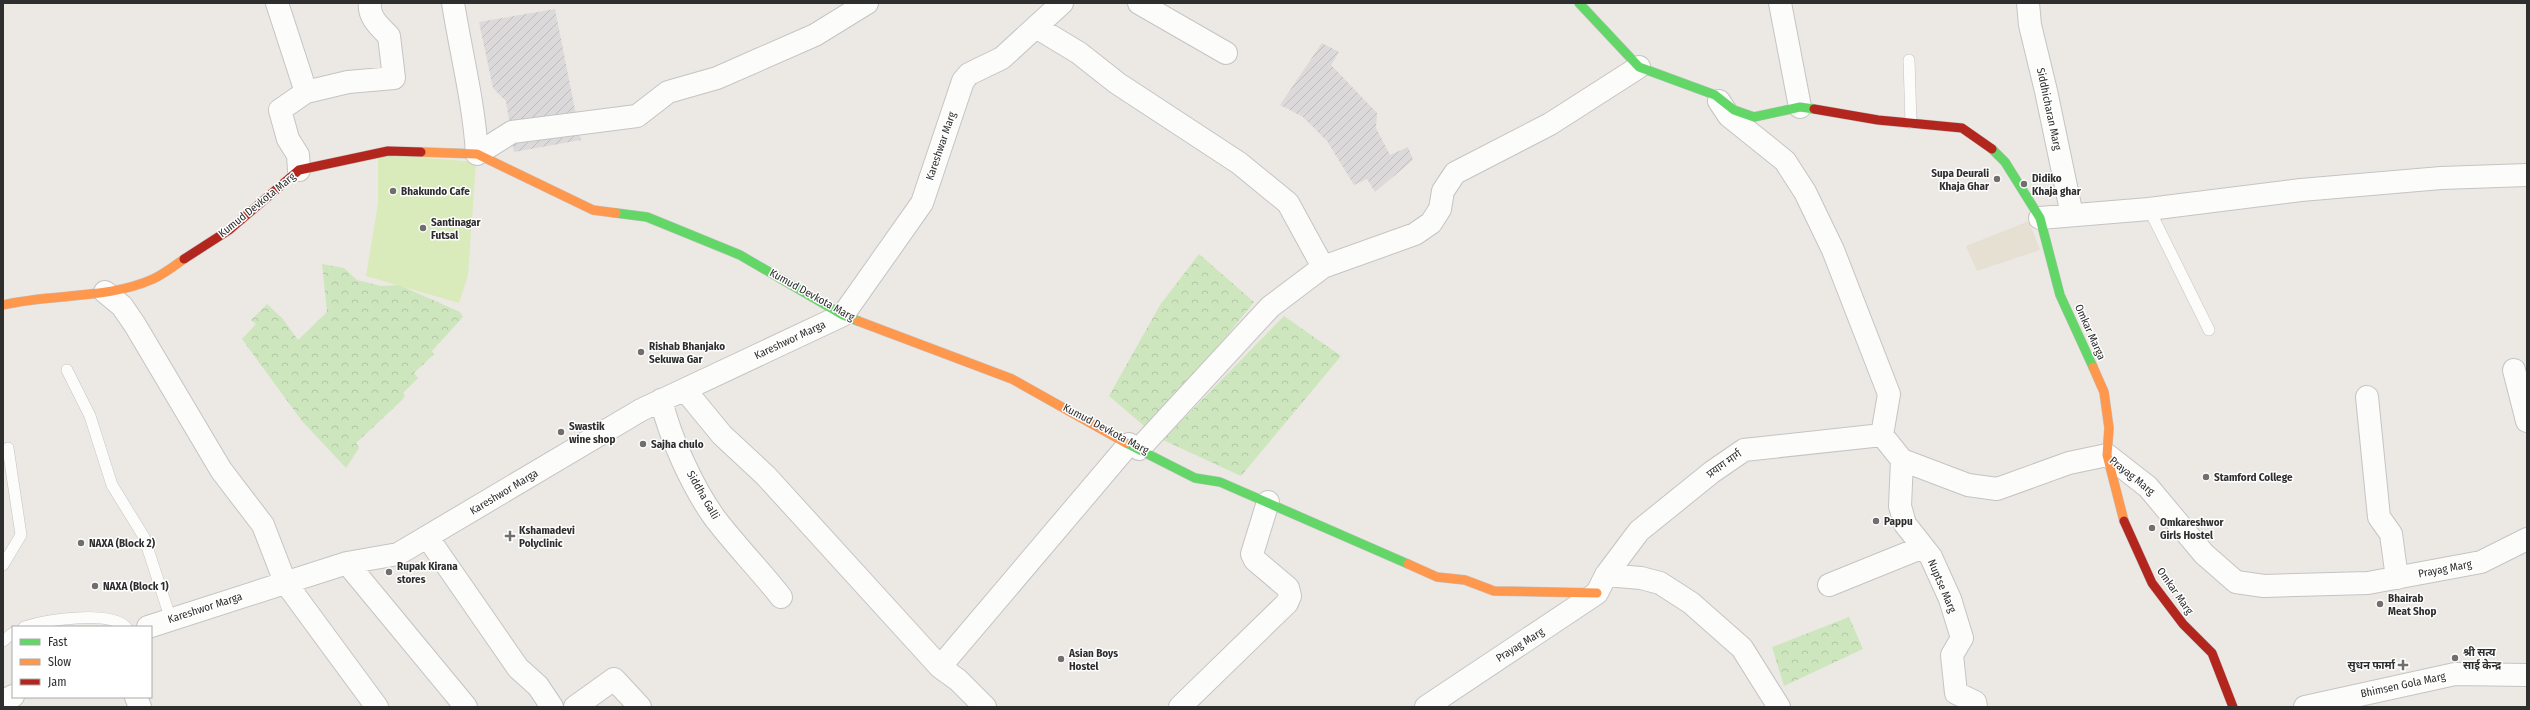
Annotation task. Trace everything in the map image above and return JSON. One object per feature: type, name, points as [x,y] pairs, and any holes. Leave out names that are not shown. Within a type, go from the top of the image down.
[{"type":"street","points":[[277,3],[306,92]]},
{"type":"street","points":[[299,170],[298,155],[288,139],[280,110],[306,92],[348,82],[394,78],[389,36],[377,25],[369,9],[370,3]]},
{"type":"street","points":[[453,3],[465,76],[475,120],[477,154],[512,132],[637,116],[668,92],[717,78],[815,35],[866,3]]},
{"type":"street","name":"Kareshwar Marg","points":[[843,315],[922,203],[963,81],[969,74],[1002,58],[1062,3]]},
{"type":"street","points":[[1139,3],[1226,53]]},
{"type":"street","points":[[1579,3],[1639,67],[1715,95],[1734,110],[1754,117],[1800,107],[1780,3]]},
{"type":"street","name":"Siddhicharan Marg","points":[[2028,3],[2030,25],[2046,91],[2072,215]]},
{"type":"street","points":[[1036,27],[1079,53],[1117,83],[1239,163],[1288,203],[1322,267]]},
{"type":"street","points":[[940,667],[1134,446],[1264,312],[1322,267],[1415,234],[1431,223],[1440,209],[1443,191],[1455,172],[1550,124],[1639,67]]},
{"type":"street","points":[[1715,95],[1729,116],[1785,161],[1805,192],[1833,250],[1889,394],[1882,435]]},
{"type":"street","name":"Omkar Marga","points":[[1800,107],[1911,123],[1962,128],[1986,143],[2006,162],[2040,218],[2060,295],[2104,392],[2109,428],[2107,455]]},
{"type":"street","name":"Kumud Devkota Marg","points":[[3,305],[24,300],[105,292],[153,279],[229,230],[299,170],[388,151],[477,154],[592,210],[647,217],[740,255],[843,315],[1012,379],[1195,478],[1220,482],[1437,577],[1465,580],[1494,591],[1602,584],[1641,578],[1660,583],[1691,603],[1742,648],[1779,707]]},
{"type":"street","points":[[2040,218],[2149,209],[2325,188],[2441,178],[2527,175]]},
{"type":"street","points":[[105,292],[122,306],[135,325],[221,470],[263,525],[285,582],[377,707]]},
{"type":"street","name":"Kareshwor Marga","points":[[151,626],[347,563],[398,554],[428,538],[640,410],[843,315]]},
{"type":"street","points":[[2514,370],[2527,421]]},
{"type":"street","points":[[685,390],[722,435],[766,476],[940,667],[958,680],[985,707]]},
{"type":"street","points":[[2367,397],[2379,517],[2391,534],[2397,578]]},
{"type":"street","name":"Siddha Galli","points":[[661,400],[678,447],[703,498],[714,516],[781,597]]},
{"type":"street","name":"Prayag Marg","points":[[1882,435],[1902,460],[1968,486],[1997,489],[2069,463],[2107,455],[2148,487],[2195,544],[2236,582],[2264,586],[2360,584],[2481,562],[2527,539]]},
{"type":"street","name":"प्रयाग मार्ग","points":[[1602,584],[1639,531],[1712,472],[1744,450],[1882,435]]},
{"type":"street","name":"Omkar Marg","points":[[2107,455],[2126,529],[2152,583],[2183,624],[2212,653],[2233,707]]},
{"type":"street","name":"Nuptse Marg","points":[[1902,460],[1900,506],[1905,524],[1931,557],[1950,599],[1962,638],[1952,655],[1956,693],[1975,702],[1976,707]]},
{"type":"street","points":[[1180,707],[1287,603],[1290,596],[1288,588],[1255,560],[1252,554],[1268,502]]},
{"type":"street","points":[[428,538],[518,668],[538,686],[552,707]]},
{"type":"street","points":[[1829,585],[1923,547]]},
{"type":"street","points":[[347,563],[466,707]]},
{"type":"street","name":"Prayag Marg","points":[[1426,707],[1602,584]]},
{"type":"street","name":"Bhimsen Gola Marg","points":[[2305,707],[2456,674],[2527,675]]},
{"type":"street","points":[[575,707],[614,679],[640,707]]},
{"type":"street","points":[[3,701],[12,696]]},
{"type":"lane","points":[[1909,60],[1911,123]]},
{"type":"lane","points":[[2149,209],[2209,330]]},
{"type":"lane","points":[[67,370],[90,416],[112,485],[144,537],[171,620]]},
{"type":"lane","points":[[3,565],[21,535],[8,448]]},
{"type":"lane","points":[[30,626],[81,618],[118,621],[125,626]]},
{"type":"lane","points":[[3,641],[12,634]]},
{"type":"shaded area","points":[[555,9],[581,140],[514,152],[506,101],[493,88],[479,22]]},
{"type":"shaded area","points":[[1322,43],[1339,52],[1331,65],[1377,113],[1376,128],[1390,155],[1408,147],[1413,160],[1375,192],[1367,179],[1354,185],[1327,141],[1303,117],[1280,105]]},
{"type":"shaded area","points":[[2029,221],[2040,250],[1977,271],[1966,246]]},
{"type":"green space","name":"Santinagar Futsal","points":[[378,154],[476,162],[468,275],[459,303],[366,276],[378,204]]},
{"type":"green space","points":[[1199,254],[1254,302],[1150,431],[1109,396],[1160,305]]},
{"type":"green space","points":[[322,264],[344,268],[357,280],[381,286],[399,285],[460,312],[463,317],[432,351],[434,354],[414,373],[418,378],[403,393],[405,396],[401,401],[356,443],[359,448],[346,468],[302,421],[242,339],[256,324],[251,320],[267,304],[283,319],[298,340],[327,312]]},
{"type":"green space","points":[[1284,316],[1341,356],[1241,476],[1163,440]]},
{"type":"green space","points":[[1849,617],[1863,649],[1784,686],[1772,647]]},
{"type":"traffic: fast","points":[[1579,3],[1639,67],[1715,95],[1734,110],[1754,117],[1800,107],[1814,109]]},
{"type":"traffic: fast","points":[[1992,149],[2005,162],[2040,218],[2060,295],[2093,367]]},
{"type":"traffic: fast","points":[[616,213],[647,217],[740,255],[843,315],[858,321]]},
{"type":"traffic: fast","points":[[1126,443],[1195,478],[1220,482],[1408,564]]},
{"type":"traffic: slow","points":[[421,152],[477,154],[593,210],[616,213]]},
{"type":"traffic: slow","points":[[3,305],[22,301],[98,293],[135,286],[157,277],[184,259]]},
{"type":"traffic: slow","points":[[858,321],[1012,379],[1126,443]]},
{"type":"traffic: slow","points":[[2093,367],[2104,392],[2109,428],[2107,455],[2124,521]]},
{"type":"traffic: slow","points":[[1408,564],[1437,577],[1465,580],[1494,591],[1597,593]]},
{"type":"traffic: jam","points":[[1814,109],[1878,120],[1962,128],[1992,149]]},
{"type":"traffic: jam","points":[[184,259],[229,230],[299,170],[388,151],[421,152]]},
{"type":"traffic: jam","points":[[2124,521],[2152,583],[2183,624],[2212,653],[2233,707]]},
{"type":"place","name":"Supa Deurali Khaja Ghar","points":[[1997,179]]},
{"type":"place","name":"Didiko Khaja ghar","points":[[2024,184]]},
{"type":"place","name":"Bhakundo Cafe","points":[[393,191]]},
{"type":"place","name":"Santinagar Futsal","points":[[423,228]]},
{"type":"place","name":"Rishab Bhanjako Sekuwa Gar","points":[[641,352]]},
{"type":"place","name":"Swastik wine shop","points":[[561,432]]},
{"type":"place","name":"Sajha chulo","points":[[643,444]]},
{"type":"place","name":"Stamford College","points":[[2206,477]]},
{"type":"place","name":"Pappu","points":[[1876,521]]},
{"type":"place","name":"Omkareshwor Girls Hostel","points":[[2152,528]]},
{"type":"place","name":"Kshamadevi Polyclinic","points":[[510,536]]},
{"type":"place","name":"NAXA (Block 2)","points":[[81,543]]},
{"type":"place","name":"Rupak Kirana stores","points":[[389,572]]},
{"type":"place","name":"NAXA (Block 1)","points":[[95,586]]},
{"type":"place","name":"Bhairab Meat Shop","points":[[2380,604]]},
{"type":"place","name":"श्री सत्य साई केन्द्र","points":[[2455,658]]},
{"type":"place","name":"Asian Boys Hostel","points":[[1061,659]]},
{"type":"place","name":"सुधन फार्मा","points":[[2403,665]]}]
